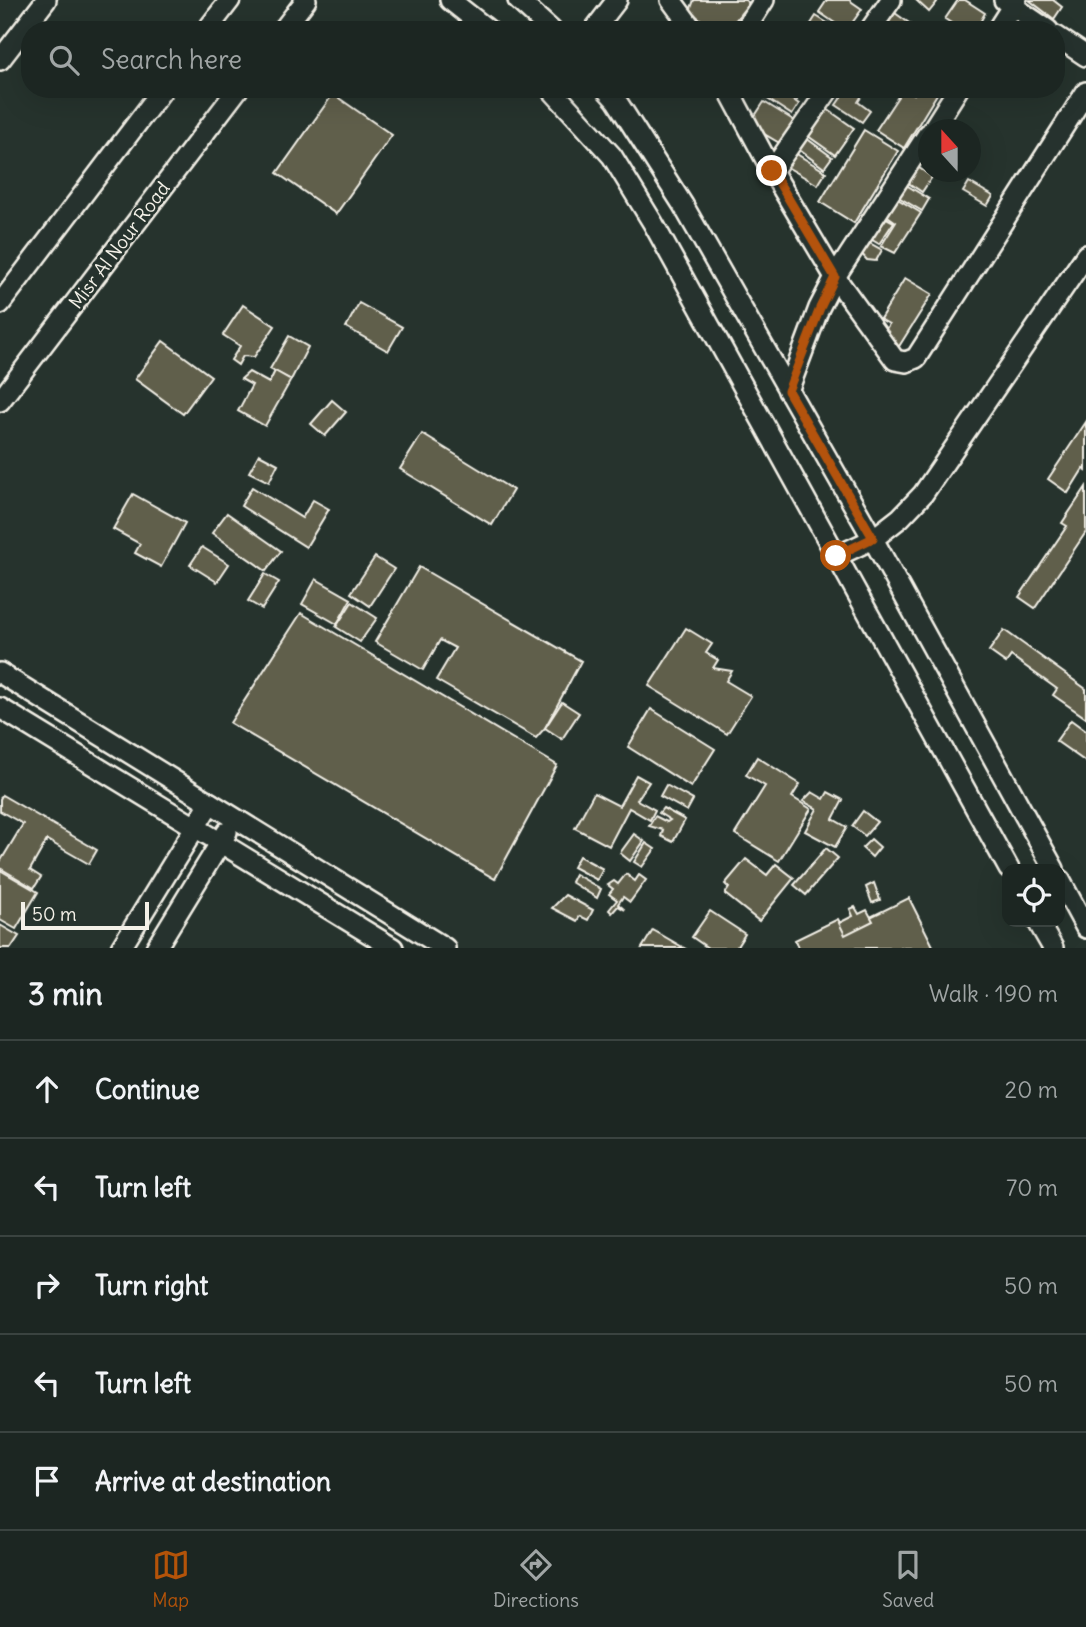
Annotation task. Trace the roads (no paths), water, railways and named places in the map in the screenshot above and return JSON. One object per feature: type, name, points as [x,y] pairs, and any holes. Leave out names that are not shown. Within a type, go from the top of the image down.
[{"type":"street","points":[[30,21],[46,0]]},
{"type":"street","points":[[214,21],[230,0]]},
{"type":"street","points":[[290,21],[306,0]]},
{"type":"street","points":[[450,0],[477,21]]},
{"type":"street","points":[[518,0],[541,21]]},
{"type":"street","points":[[601,21],[617,0]]},
{"type":"street","points":[[671,0],[687,21]]},
{"type":"street","points":[[751,21],[764,0]]},
{"type":"street","points":[[876,21],[891,0]]},
{"type":"street","points":[[1002,21],[1011,2],[1036,21]]},
{"type":"street","points":[[0,60],[21,33]]},
{"type":"street","points":[[1065,42],[1086,56]]},
{"type":"street","points":[[733,98],[772,171],[835,277],[895,360],[906,362],[916,358],[1086,92]]},
{"type":"street","points":[[0,304],[156,98]]},
{"type":"street","name":"Misr Al Nour Road","points":[[0,401],[231,98]]},
{"type":"street","points":[[559,98],[612,156],[653,223],[1006,864]]},
{"type":"street","points":[[614,98],[683,205],[873,538],[1051,864]]},
{"type":"street","points":[[772,171],[823,98]]},
{"type":"street","points":[[939,119],[952,98]]},
{"type":"street","points":[[788,391],[835,277],[918,151]]},
{"type":"street","points":[[836,556],[873,538],[900,518],[923,494],[1086,255]]},
{"type":"street","points":[[0,673],[445,948]]},
{"type":"street","points":[[0,708],[393,948]]},
{"type":"street","points":[[121,948],[210,803]]},
{"type":"street","points":[[156,948],[235,818]]},
{"type":"street","points":[[1065,889],[1086,928]]},
{"type":"street","points":[[1041,927],[1053,948]]}]
